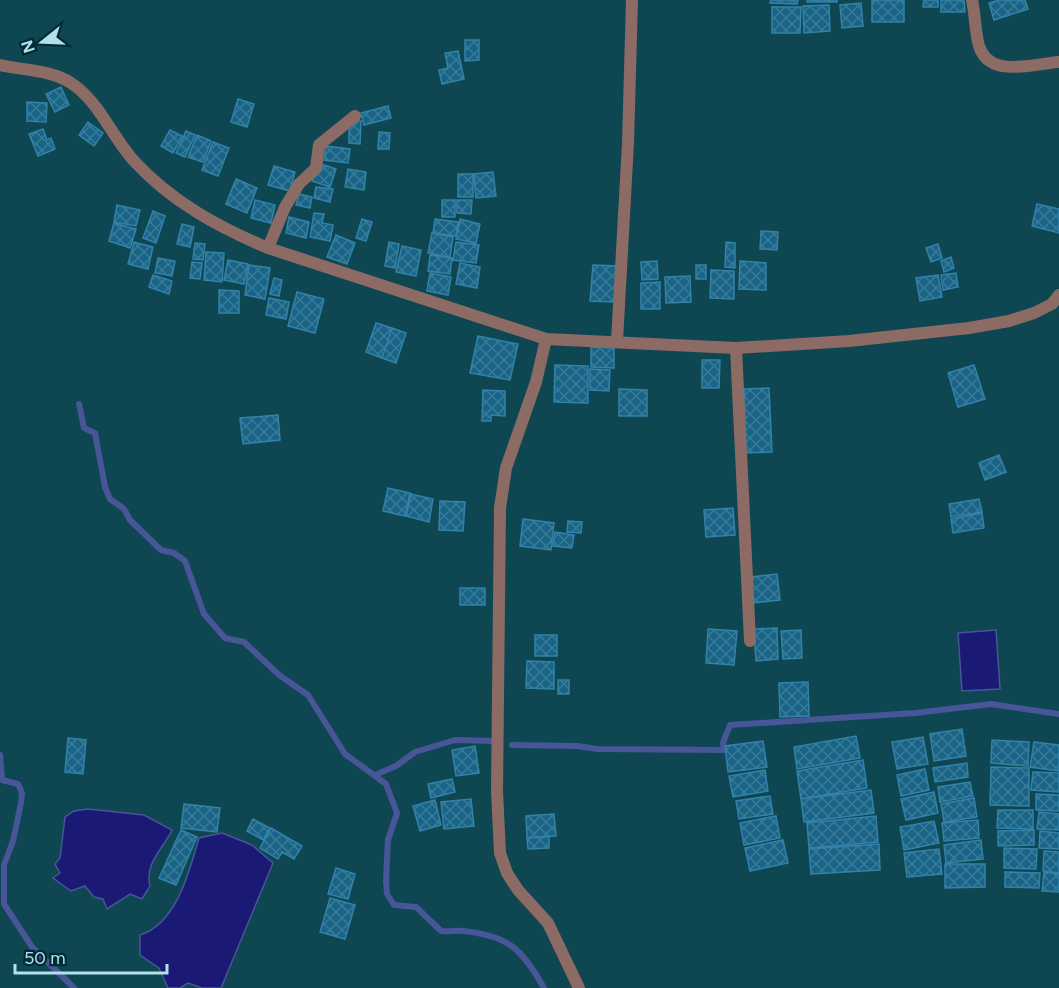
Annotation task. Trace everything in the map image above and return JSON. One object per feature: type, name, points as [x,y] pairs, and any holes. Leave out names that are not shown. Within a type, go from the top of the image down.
[{"type":"street","points":[[617,341],[628,143],[632,0]]},
{"type":"street","points":[[972,0],[978,44],[988,60],[1001,68],[1059,62]]},
{"type":"street","points":[[0,65],[71,82],[91,101],[110,131],[135,161],[176,199],[225,230],[268,248],[546,339],[736,348],[849,341],[969,328],[1034,314],[1052,304],[1059,295]]},
{"type":"street","points":[[268,248],[285,207],[299,184],[316,168],[319,145],[355,116]]},
{"type":"street","points":[[546,339],[536,382],[506,468],[500,508],[497,790],[500,843],[507,873],[518,890],[548,923],[579,988]]},
{"type":"street","points":[[736,348],[750,640]]},
{"type":"shaded area","points":[[996,630],[1000,689],[962,691],[958,633]]},
{"type":"shaded area","points":[[88,809],[144,815],[172,830],[155,857],[150,871],[150,886],[142,899],[130,894],[107,909],[103,899],[94,897],[85,886],[71,891],[53,878],[60,873],[55,864],[60,858],[65,817],[74,811]]},
{"type":"shaded area","points":[[222,833],[252,845],[273,863],[221,988],[202,988],[188,983],[180,988],[168,988],[159,968],[140,955],[140,935],[153,929],[163,920],[180,895],[199,838]]},
{"type":"building","points":[[771,0],[798,0],[797,4],[770,3]]},
{"type":"building","points":[[807,0],[837,0],[837,2],[807,2]]},
{"type":"building","points":[[872,0],[904,0],[904,22],[872,22]]},
{"type":"building","points":[[924,0],[938,0],[938,7],[923,7]]},
{"type":"building","points":[[941,0],[964,0],[965,12],[941,12]]},
{"type":"building","points":[[999,0],[1025,0],[1028,9],[994,20],[989,3]]},
{"type":"building","points":[[861,3],[863,26],[842,28],[840,5]]},
{"type":"building","points":[[829,5],[830,31],[804,33],[803,6]]},
{"type":"building","points":[[772,7],[801,7],[800,33],[772,33]]},
{"type":"building","points":[[465,40],[479,40],[479,60],[465,61]]},
{"type":"building","points":[[458,51],[464,79],[442,84],[439,70],[448,68],[445,53]]},
{"type":"building","points":[[61,87],[69,105],[55,112],[46,94]]},
{"type":"building","points":[[238,99],[254,104],[247,127],[231,122]]},
{"type":"building","points":[[27,102],[47,103],[46,122],[27,121]]},
{"type":"building","points":[[388,106],[391,118],[364,125],[361,113]]},
{"type":"building","points":[[349,121],[361,121],[360,144],[349,143]]},
{"type":"building","points":[[88,122],[103,133],[94,146],[79,135]]},
{"type":"building","points":[[43,129],[47,140],[51,138],[55,149],[38,156],[29,134]]},
{"type":"building","points":[[170,130],[182,136],[173,153],[161,146]]},
{"type":"building","points":[[186,131],[195,135],[185,157],[176,153]]},
{"type":"building","points":[[379,132],[390,133],[389,149],[378,149]]},
{"type":"building","points":[[197,135],[211,141],[203,162],[188,157]]},
{"type":"building","points":[[213,142],[229,148],[218,176],[202,170]]},
{"type":"building","points":[[326,146],[350,149],[348,163],[324,160]]},
{"type":"building","points":[[318,163],[336,169],[330,187],[312,181]]},
{"type":"building","points":[[274,166],[295,172],[290,191],[268,185]]},
{"type":"building","points":[[348,169],[366,172],[364,190],[345,187]]},
{"type":"building","points":[[493,172],[496,196],[476,198],[474,174]]},
{"type":"building","points":[[458,174],[473,174],[473,197],[458,197]]},
{"type":"building","points":[[236,179],[257,188],[247,213],[226,204]]},
{"type":"building","points":[[316,187],[333,189],[330,202],[314,198]]},
{"type":"building","points":[[299,194],[312,197],[310,208],[296,205]]},
{"type":"building","points":[[255,200],[275,205],[271,223],[251,218]]},
{"type":"building","points":[[442,200],[455,200],[455,217],[442,217]]},
{"type":"building","points":[[457,200],[472,200],[471,214],[457,213]]},
{"type":"building","points":[[1037,204],[1059,209],[1059,233],[1032,226]]},
{"type":"building","points":[[117,205],[140,210],[136,226],[114,222]]},
{"type":"building","points":[[153,211],[165,216],[156,243],[143,238]]},
{"type":"building","points":[[314,213],[324,214],[322,223],[333,225],[330,241],[310,237]]},
{"type":"building","points":[[289,217],[309,222],[306,238],[286,233]]},
{"type":"building","points":[[362,219],[372,222],[366,241],[356,238]]},
{"type":"building","points":[[435,219],[458,222],[456,236],[433,233]]},
{"type":"building","points":[[460,219],[480,224],[476,243],[456,239]]},
{"type":"building","points":[[114,223],[136,229],[130,248],[109,241]]},
{"type":"building","points":[[182,224],[194,227],[190,247],[177,244]]},
{"type":"building","points":[[761,231],[778,232],[777,250],[760,249]]},
{"type":"building","points":[[432,233],[453,237],[450,257],[428,253]]},
{"type":"building","points":[[336,235],[355,243],[347,264],[327,257]]},
{"type":"building","points":[[134,242],[153,247],[148,269],[128,264]]},
{"type":"building","points":[[389,242],[399,244],[395,268],[385,266]]},
{"type":"building","points":[[456,242],[479,245],[476,263],[453,260]]},
{"type":"building","points":[[726,242],[735,243],[735,268],[725,267]]},
{"type":"building","points":[[195,243],[205,244],[203,260],[193,259]]},
{"type":"building","points":[[938,244],[942,258],[931,262],[926,248]]},
{"type":"building","points":[[402,246],[421,250],[416,276],[396,272]]},
{"type":"building","points":[[206,252],[224,253],[222,282],[204,280]]},
{"type":"building","points":[[430,255],[452,258],[450,274],[428,271]]},
{"type":"building","points":[[951,257],[954,268],[944,272],[941,261]]},
{"type":"building","points":[[158,258],[175,261],[172,276],[155,273]]},
{"type":"building","points":[[228,260],[248,264],[244,284],[224,280]]},
{"type":"building","points":[[657,261],[658,279],[642,280],[641,262]]},
{"type":"building","points":[[740,261],[766,263],[766,290],[739,289]]},
{"type":"building","points":[[192,262],[202,263],[200,279],[190,278]]},
{"type":"building","points":[[460,263],[480,267],[477,288],[456,284]]},
{"type":"building","points":[[249,265],[270,268],[265,299],[245,295]]},
{"type":"building","points":[[593,265],[617,266],[614,302],[590,301]]},
{"type":"building","points":[[696,265],[706,265],[706,279],[696,279]]},
{"type":"building","points":[[711,270],[734,271],[734,299],[710,298]]},
{"type":"building","points":[[430,273],[451,277],[448,295],[427,291]]},
{"type":"building","points":[[956,273],[958,287],[943,290],[941,275]]},
{"type":"building","points":[[153,275],[172,281],[169,294],[149,287]]},
{"type":"building","points":[[938,275],[942,297],[920,301],[916,278]]},
{"type":"building","points":[[690,276],[691,302],[666,303],[665,277]]},
{"type":"building","points":[[274,278],[282,280],[279,296],[270,294]]},
{"type":"building","points":[[660,282],[660,309],[641,309],[641,283]]},
{"type":"building","points":[[219,290],[239,291],[239,313],[219,313]]},
{"type":"building","points":[[297,292],[324,299],[315,333],[288,326]]},
{"type":"building","points":[[269,298],[289,302],[286,319],[266,315]]},
{"type":"building","points":[[376,323],[392,328],[382,358],[366,352]]},
{"type":"building","points":[[392,328],[406,333],[396,363],[382,358]]},
{"type":"building","points":[[478,336],[518,344],[510,380],[470,373]]},
{"type":"building","points":[[591,347],[614,348],[614,368],[591,367]]},
{"type":"building","points":[[702,360],[720,360],[719,388],[702,388]]},
{"type":"building","points":[[555,365],[588,366],[588,403],[554,402]]},
{"type":"building","points":[[974,365],[985,399],[958,407],[948,373]]},
{"type":"building","points":[[590,369],[610,370],[609,391],[590,390]]},
{"type":"building","points":[[769,388],[772,452],[746,453],[744,389]]},
{"type":"building","points":[[619,389],[647,390],[647,416],[619,416]]},
{"type":"building","points":[[483,390],[505,391],[505,416],[491,415],[491,421],[482,421]]},
{"type":"building","points":[[278,415],[280,440],[243,444],[240,418]]},
{"type":"building","points":[[999,455],[1006,472],[985,480],[979,463]]},
{"type":"building","points":[[388,488],[410,493],[405,516],[383,511]]},
{"type":"building","points":[[411,494],[433,499],[429,522],[406,516]]},
{"type":"building","points":[[979,499],[982,512],[951,517],[949,504]]},
{"type":"building","points":[[440,501],[465,502],[463,531],[439,530]]},
{"type":"building","points":[[733,508],[735,535],[706,537],[704,510]]},
{"type":"building","points":[[982,513],[984,528],[953,533],[951,519]]},
{"type":"building","points":[[523,519],[554,523],[551,550],[520,546]]},
{"type":"building","points":[[568,521],[582,522],[581,533],[567,532]]},
{"type":"building","points":[[555,532],[574,535],[572,548],[553,546]]},
{"type":"building","points":[[777,574],[780,600],[753,603],[750,577]]},
{"type":"building","points":[[460,588],[485,588],[485,605],[460,605]]},
{"type":"building","points":[[777,628],[778,659],[756,661],[754,629]]},
{"type":"building","points":[[708,629],[737,631],[734,665],[706,663]]},
{"type":"building","points":[[801,630],[802,658],[783,659],[781,631]]},
{"type":"building","points":[[535,635],[557,635],[557,656],[535,656]]},
{"type":"building","points":[[527,661],[554,662],[554,689],[526,688]]},
{"type":"building","points":[[558,680],[569,680],[569,694],[558,694]]},
{"type":"building","points":[[808,682],[809,716],[780,717],[779,683]]},
{"type":"building","points":[[962,729],[966,756],[934,761],[930,734]]},
{"type":"building","points":[[856,736],[860,758],[797,769],[794,747]]},
{"type":"building","points":[[923,737],[928,764],[897,769],[892,742]]},
{"type":"building","points":[[68,738],[86,740],[83,774],[65,772]]},
{"type":"building","points":[[992,740],[1029,742],[1028,766],[991,763]]},
{"type":"building","points":[[763,741],[767,767],[728,772],[725,746]]},
{"type":"building","points":[[1034,742],[1059,745],[1059,771],[1030,767]]},
{"type":"building","points":[[475,746],[479,773],[456,776],[452,750]]},
{"type":"building","points":[[863,760],[867,788],[801,799],[797,771]]},
{"type":"building","points":[[967,763],[968,777],[935,782],[933,768]]},
{"type":"building","points":[[991,767],[1029,768],[1029,806],[990,805]]},
{"type":"building","points":[[925,769],[929,790],[901,796],[897,775]]},
{"type":"building","points":[[765,770],[768,791],[733,797],[729,776]]},
{"type":"building","points":[[1033,772],[1059,773],[1059,792],[1031,790]]},
{"type":"building","points":[[452,779],[455,792],[431,798],[428,784]]},
{"type":"building","points":[[970,782],[973,796],[940,802],[938,787]]},
{"type":"building","points":[[871,790],[874,813],[804,822],[801,799]]},
{"type":"building","points":[[934,792],[938,813],[906,820],[901,799]]},
{"type":"building","points":[[1036,794],[1059,795],[1059,811],[1036,810]]},
{"type":"building","points":[[770,796],[773,814],[739,819],[736,801]]},
{"type":"building","points":[[974,798],[977,817],[944,822],[941,804]]},
{"type":"building","points":[[471,799],[474,826],[444,829],[441,802]]},
{"type":"building","points":[[435,800],[441,825],[420,831],[413,806]]},
{"type":"building","points":[[184,804],[220,808],[217,832],[181,828]]},
{"type":"building","points":[[998,810],[1033,810],[1033,829],[997,828]]},
{"type":"building","points":[[1039,812],[1059,814],[1059,830],[1037,829]]},
{"type":"building","points":[[554,814],[556,836],[527,838],[526,816]]},
{"type":"building","points":[[776,816],[780,838],[744,845],[740,823]]},
{"type":"building","points":[[876,816],[878,842],[809,848],[807,823]]},
{"type":"building","points":[[253,819],[270,828],[263,840],[247,831]]},
{"type":"building","points":[[978,820],[979,838],[944,841],[942,823]]},
{"type":"building","points":[[934,821],[939,843],[904,850],[900,827]]},
{"type":"building","points":[[271,828],[302,846],[294,859],[282,852],[278,859],[260,848]]},
{"type":"building","points":[[181,830],[197,837],[176,885],[159,878]]},
{"type":"building","points":[[1034,830],[1034,845],[998,846],[998,831]]},
{"type":"building","points":[[1040,831],[1059,833],[1059,849],[1039,848]]},
{"type":"building","points":[[549,836],[549,848],[528,849],[527,838]]},
{"type":"building","points":[[783,840],[788,863],[750,871],[745,848]]},
{"type":"building","points":[[981,840],[983,859],[946,863],[944,845]]},
{"type":"building","points":[[879,844],[880,870],[811,874],[809,849]]},
{"type":"building","points":[[1004,848],[1037,849],[1036,869],[1004,868]]},
{"type":"building","points":[[939,849],[942,874],[907,877],[904,853]]},
{"type":"building","points":[[1044,851],[1059,852],[1059,873],[1043,871]]},
{"type":"building","points":[[945,864],[985,864],[985,887],[945,888]]},
{"type":"building","points":[[336,868],[355,874],[348,899],[328,894]]},
{"type":"building","points":[[1005,872],[1040,873],[1039,888],[1005,887]]},
{"type":"building","points":[[1044,872],[1059,874],[1059,892],[1042,891]]},
{"type":"building","points":[[330,898],[355,905],[345,939],[320,932]]},
{"type":"waterway","points":[[79,404],[84,428],[95,433],[105,487],[110,499],[124,509],[130,520],[161,550],[174,553],[185,561],[204,614],[225,638],[244,642],[279,675],[308,695],[345,754],[386,784],[397,813],[388,840],[386,881],[387,894],[394,905],[416,907],[441,931],[479,933],[503,941],[513,947],[529,963],[544,988]]},
{"type":"waterway","points":[[512,745],[577,746],[597,749],[724,750],[723,743],[730,725],[915,713],[991,704],[1059,714]]},
{"type":"waterway","points":[[375,775],[396,766],[415,752],[455,740],[494,741]]},
{"type":"waterway","points":[[0,755],[2,780],[18,784],[22,793],[13,841],[4,865],[4,904],[32,947],[74,988]]}]
